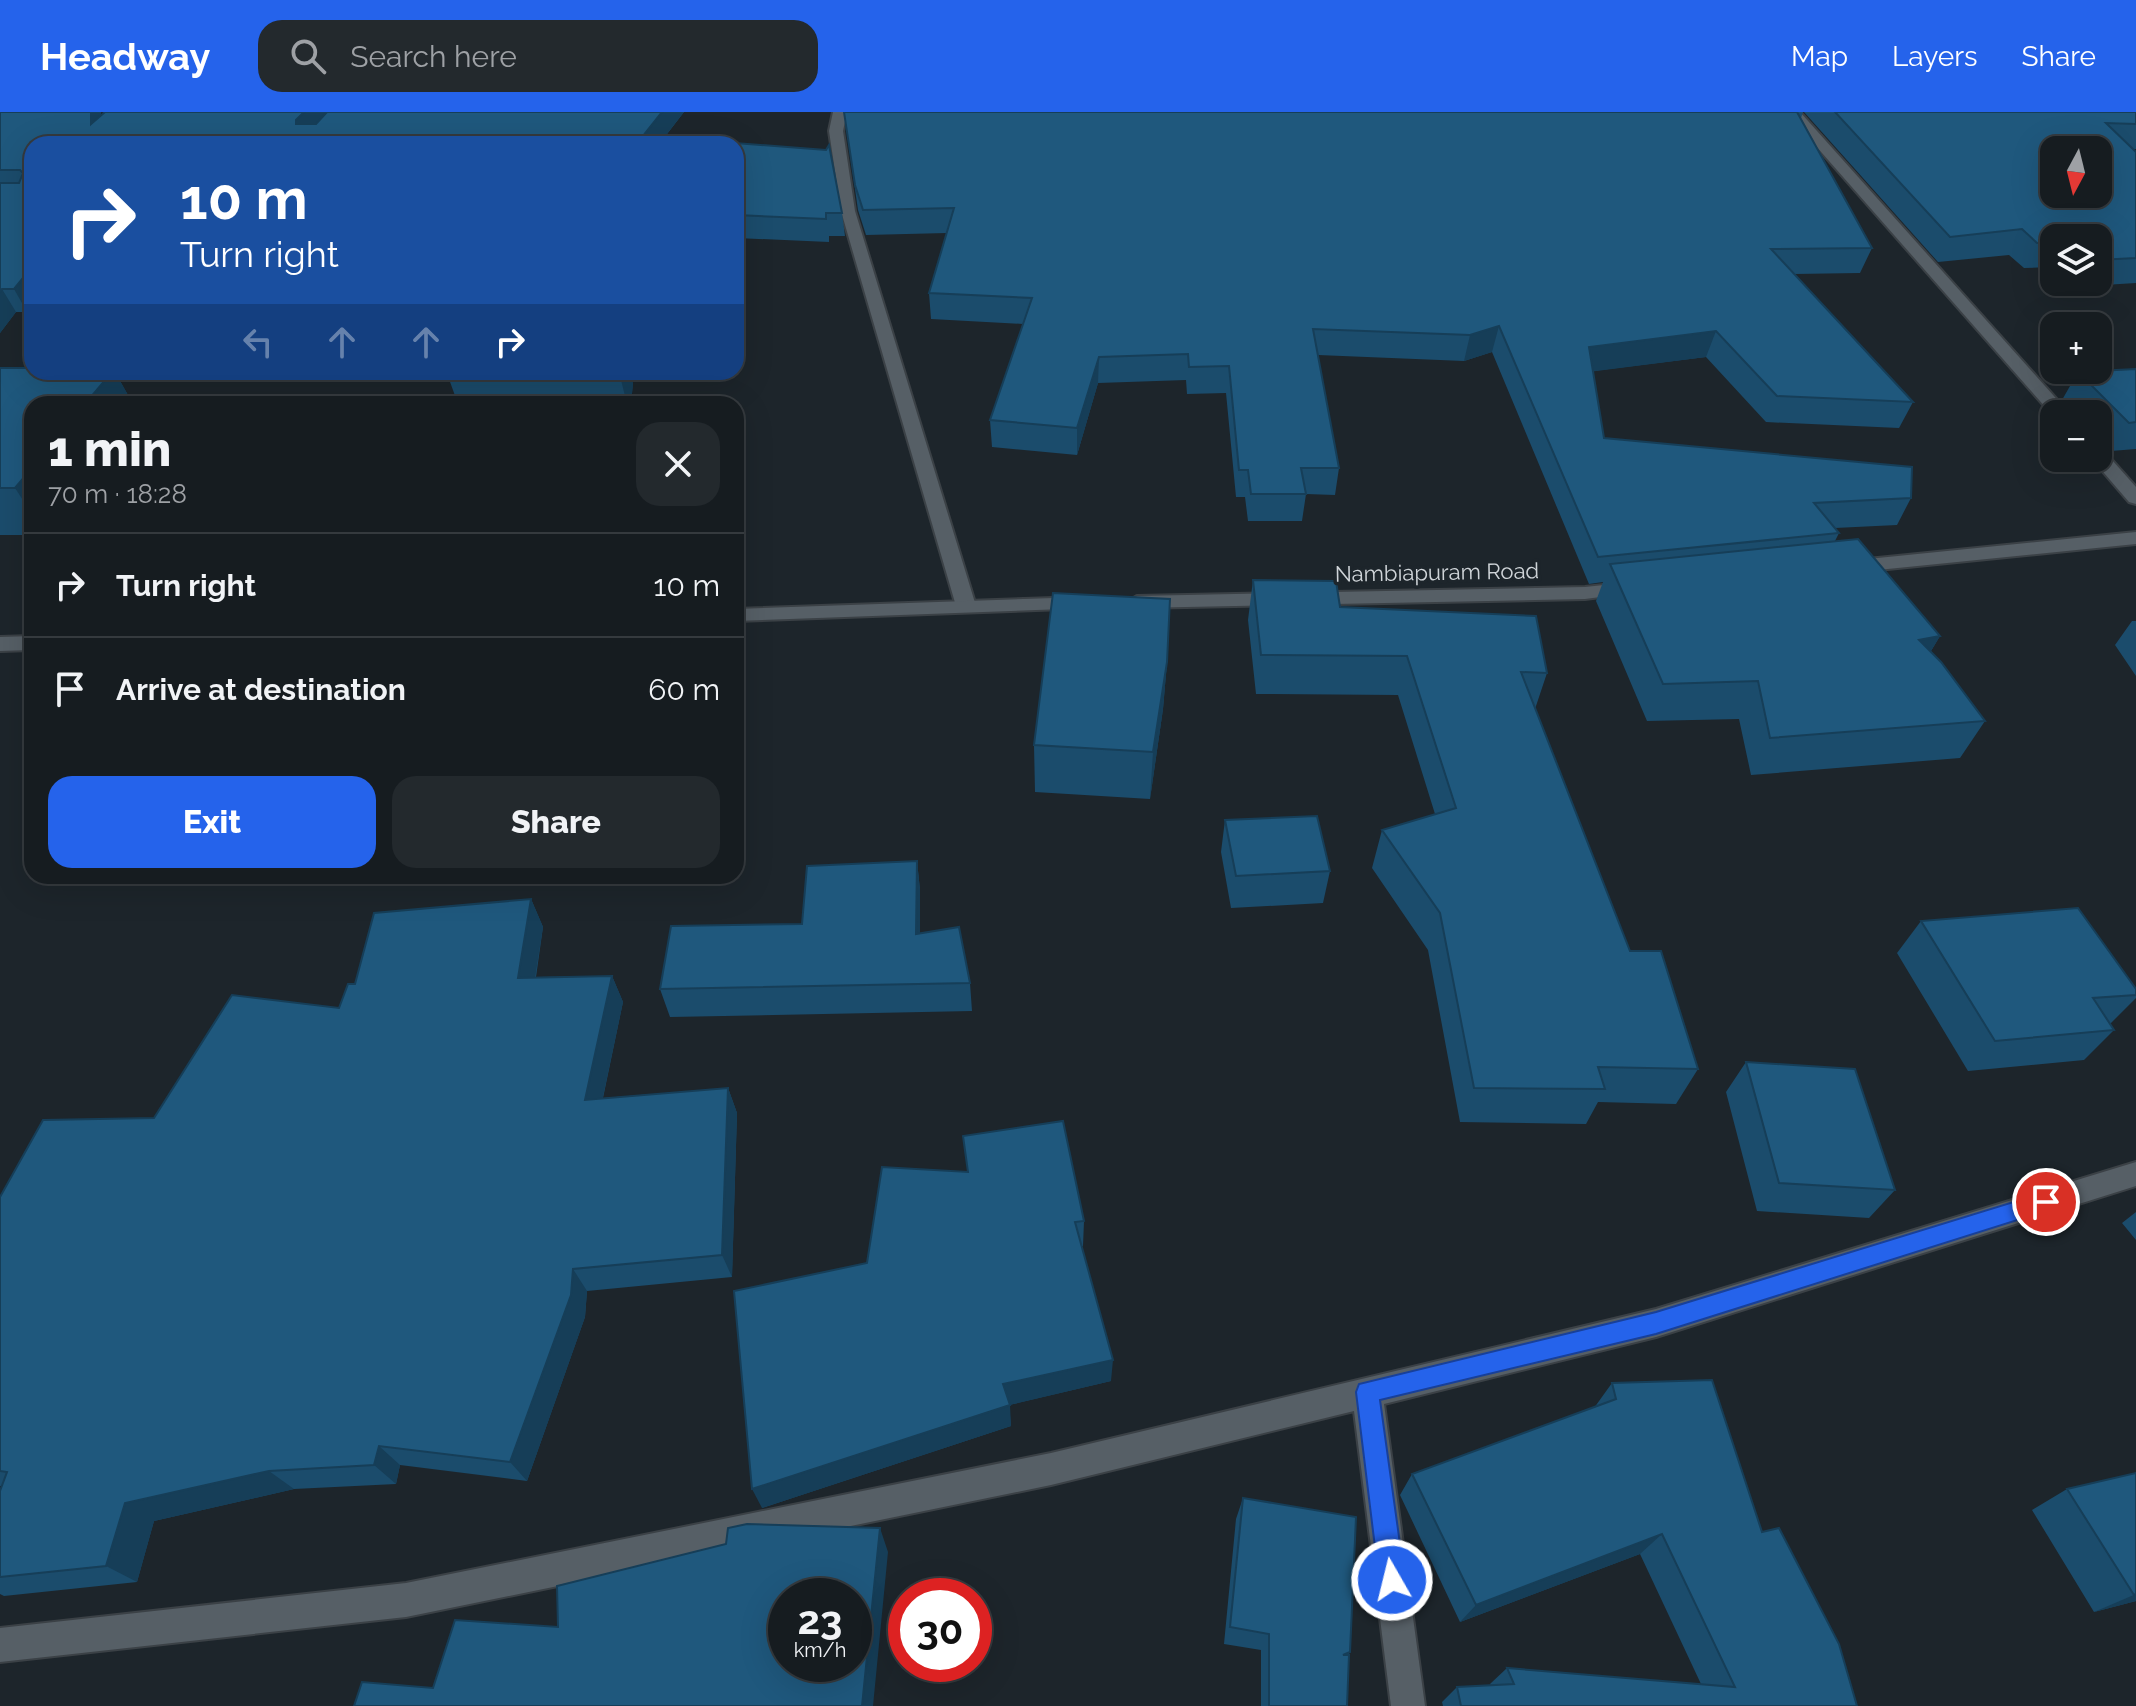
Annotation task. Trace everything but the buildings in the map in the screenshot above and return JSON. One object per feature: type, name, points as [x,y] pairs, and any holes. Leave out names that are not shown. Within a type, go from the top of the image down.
[{"type":"street","points":[[840,112],[836,131],[848,211],[966,606]]},
{"type":"street","points":[[1793,112],[2049,400]]},
{"type":"street","points":[[2112,471],[2136,498]]},
{"type":"street","points":[[1821,569],[2136,538]]},
{"type":"street","name":"Nambiapuram Road","points":[[744,615],[966,606],[1585,593],[1648,586]]},
{"type":"street","points":[[0,644],[24,643]]},
{"type":"street","points":[[0,1645],[406,1600],[1051,1469],[1656,1323],[2136,1174]]},
{"type":"street","points":[[1367,1392],[1408,1706]]},
{"type":"route","points":[[1392,1580],[1367,1392],[1656,1323],[2046,1202]]}]
